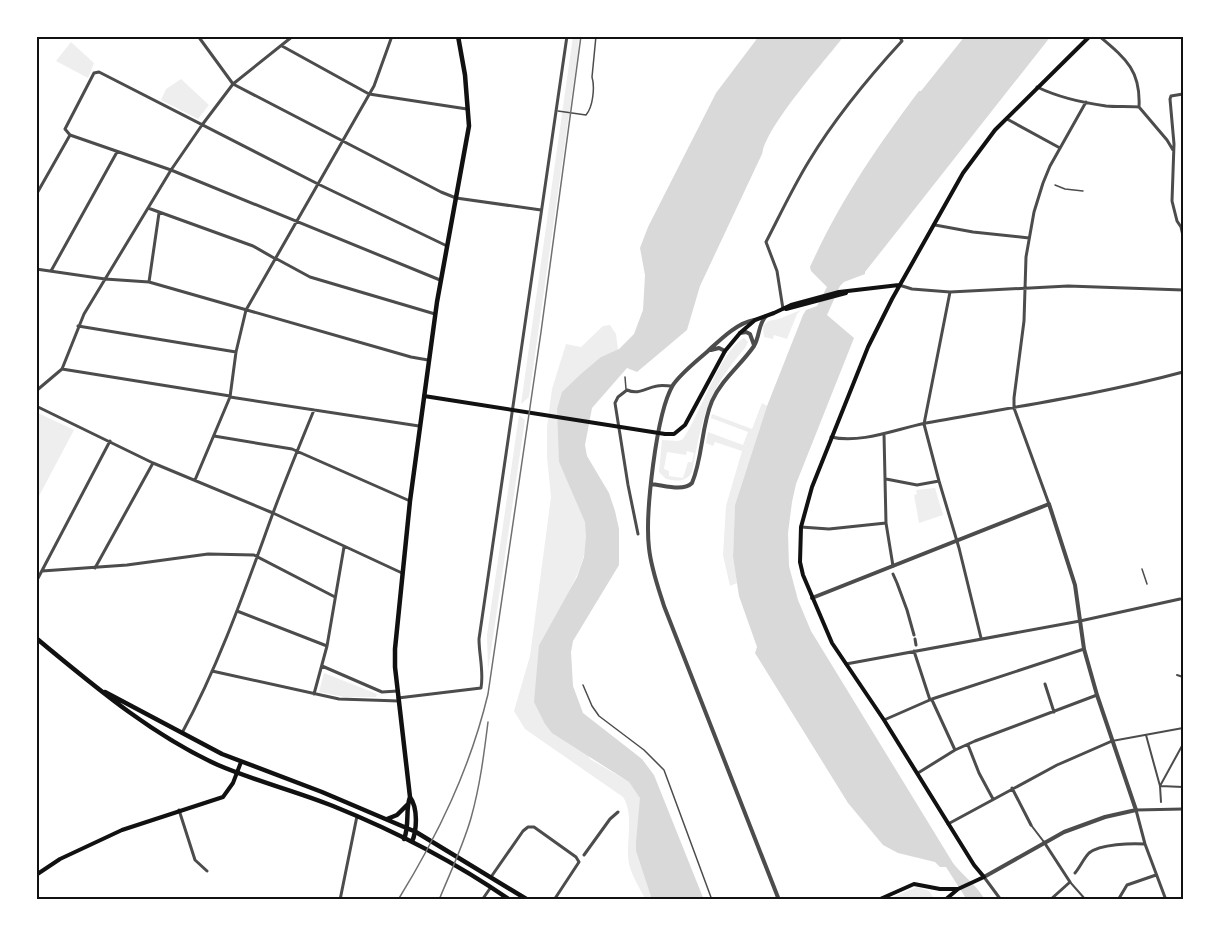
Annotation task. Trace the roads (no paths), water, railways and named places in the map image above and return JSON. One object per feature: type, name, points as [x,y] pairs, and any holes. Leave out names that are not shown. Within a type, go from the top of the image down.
[{"type":"main road","points":[[405,838],[408,829],[410,797],[395,649],[419,426],[440,280],[467,144],[469,109],[458,36]]},
{"type":"main road","points":[[945,900],[958,889],[984,877],[948,825],[918,773],[832,643],[812,598],[800,562],[801,527],[812,487],[868,347],[899,285],[971,160],[1006,118],[1090,36]]},
{"type":"main road","points":[[424,396],[674,434],[685,425],[725,351],[755,320],[806,302],[838,294],[899,285]]},
{"type":"main road","points":[[36,638],[120,707],[168,737],[218,764],[357,816],[405,838],[479,879],[510,900]]},
{"type":"main road","points":[[100,690],[182,734],[241,762],[322,792],[416,832],[528,900]]},
{"type":"main road","points":[[36,875],[49,865],[79,849],[122,830],[223,797],[230,790],[241,762]]},
{"type":"main road","points":[[410,797],[413,800],[416,832],[412,842]]},
{"type":"main road","points":[[387,819],[397,815],[408,804]]},
{"type":"main road","points":[[878,900],[914,884],[958,889]]},
{"type":"street","points":[[198,36],[233,84],[441,192],[456,198],[541,210]]},
{"type":"street","points":[[36,391],[62,369],[78,326],[171,170],[202,125],[233,84],[293,36]]},
{"type":"street","points":[[195,480],[230,396],[236,352],[246,310],[374,86],[392,36]]},
{"type":"street","points":[[212,671],[339,699],[399,700],[481,688],[483,676],[479,657],[479,639],[567,36]]},
{"type":"street","points":[[784,309],[777,271],[766,242],[816,148],[866,82],[902,41],[899,36]]},
{"type":"street","points":[[1099,36],[1131,66],[1138,85],[1139,107],[1173,150]]},
{"type":"street","points":[[282,46],[369,94],[469,109]]},
{"type":"street","points":[[440,280],[171,170],[70,135],[65,129],[96,72],[447,246]]},
{"type":"street","points":[[1038,87],[1047,92],[1086,102],[1107,106],[1139,107]]},
{"type":"street","points":[[1183,94],[1171,96],[1173,201],[1183,236]]},
{"type":"street","points":[[1086,102],[1060,148],[1034,212],[1029,238],[1024,321],[1014,408],[1075,585],[1084,648],[1097,695],[1136,810],[1145,844],[1166,900]]},
{"type":"street","points":[[1006,118],[1060,148]]},
{"type":"street","points":[[36,195],[70,135]]},
{"type":"street","points":[[51,271],[118,152]]},
{"type":"street","points":[[148,208],[253,246],[310,278],[435,314]]},
{"type":"street","points":[[149,282],[159,213]]},
{"type":"street","points":[[935,225],[1029,238]]},
{"type":"street","points":[[36,269],[105,279],[149,282],[411,357],[429,360]]},
{"type":"street","points":[[899,285],[912,289],[950,292],[1090,286],[1183,290]]},
{"type":"street","points":[[950,292],[924,424],[957,540],[981,638]]},
{"type":"street","points":[[651,484],[682,488],[692,483],[706,417],[712,400],[720,386],[754,346],[758,339],[760,323],[766,316]]},
{"type":"street","points":[[755,320],[748,321],[726,334],[672,386],[664,409],[651,484],[649,545],[664,606],[779,900]]},
{"type":"street","points":[[78,326],[236,352]]},
{"type":"street","points":[[740,333],[750,334],[754,346]]},
{"type":"street","points":[[708,351],[719,348],[725,351]]},
{"type":"street","points":[[62,369],[419,426]]},
{"type":"street","points":[[831,437],[844,440],[884,433],[1139,384],[1183,372]]},
{"type":"street","points":[[638,534],[615,403],[618,397],[627,390],[633,393],[642,392],[657,385],[672,386]]},
{"type":"street","points":[[36,406],[153,463],[273,513],[402,573]]},
{"type":"street","points":[[182,734],[237,611],[314,410]]},
{"type":"street","points":[[884,433],[886,523],[893,574],[908,610],[931,700],[955,750]]},
{"type":"street","points":[[214,436],[297,451],[410,501]]},
{"type":"street","points":[[36,582],[110,441]]},
{"type":"street","points":[[95,568],[153,463]]},
{"type":"street","points":[[886,479],[917,485],[939,481]]},
{"type":"street","points":[[812,598],[1048,504]]},
{"type":"street","points":[[801,527],[829,529],[886,523]]},
{"type":"street","points":[[314,694],[327,646],[344,547]]},
{"type":"street","points":[[42,571],[95,568],[208,554],[254,555],[335,597]]},
{"type":"street","points":[[846,664],[916,648],[1080,621],[1151,602],[1182,599]]},
{"type":"street","points":[[237,611],[327,646]]},
{"type":"street","points":[[884,720],[931,700],[1084,648]]},
{"type":"street","points":[[322,666],[382,692],[398,691]]},
{"type":"street","points":[[1177,675],[1183,677]]},
{"type":"street","points":[[1045,684],[1054,712]]},
{"type":"street","points":[[382,692],[382,701]]},
{"type":"street","points":[[918,773],[955,750],[1097,695]]},
{"type":"street","points":[[948,825],[1012,788],[1112,741],[1183,728]]},
{"type":"street","points":[[1146,735],[1160,786],[1161,802]]},
{"type":"street","points":[[1160,786],[1183,744]]},
{"type":"street","points":[[968,745],[993,799]]},
{"type":"street","points":[[1160,786],[1183,786]]},
{"type":"street","points":[[1012,788],[1031,825],[1085,900]]},
{"type":"street","points":[[1001,900],[984,877],[1044,842],[1078,826],[1136,810],[1183,809]]},
{"type":"street","points":[[179,810],[195,860],[207,871]]},
{"type":"street","points":[[584,855],[610,819],[618,812]]},
{"type":"street","points":[[340,900],[357,816]]},
{"type":"street","points":[[491,877],[523,831],[531,827],[537,828],[576,856],[579,862],[554,900]]},
{"type":"street","points":[[1075,873],[1090,853],[1096,850],[1145,844]]},
{"type":"street","points":[[1118,900],[1127,885],[1156,875]]},
{"type":"street","points":[[1050,900],[1070,882]]},
{"type":"street","points":[[482,900],[491,887]]},
{"type":"lane","points":[[556,111],[583,115],[590,111],[596,36]]},
{"type":"lane","points":[[1055,185],[1083,191]]},
{"type":"lane","points":[[625,377],[627,390]]},
{"type":"lane","points":[[1142,569],[1147,584]]},
{"type":"lane","points":[[583,685],[599,716],[644,750],[664,770],[712,900]]},
{"type":"railway","points":[[398,900],[451,801],[472,749],[488,694],[541,332],[581,36]]},
{"type":"railway","points":[[439,900],[471,818],[488,722]]}]
